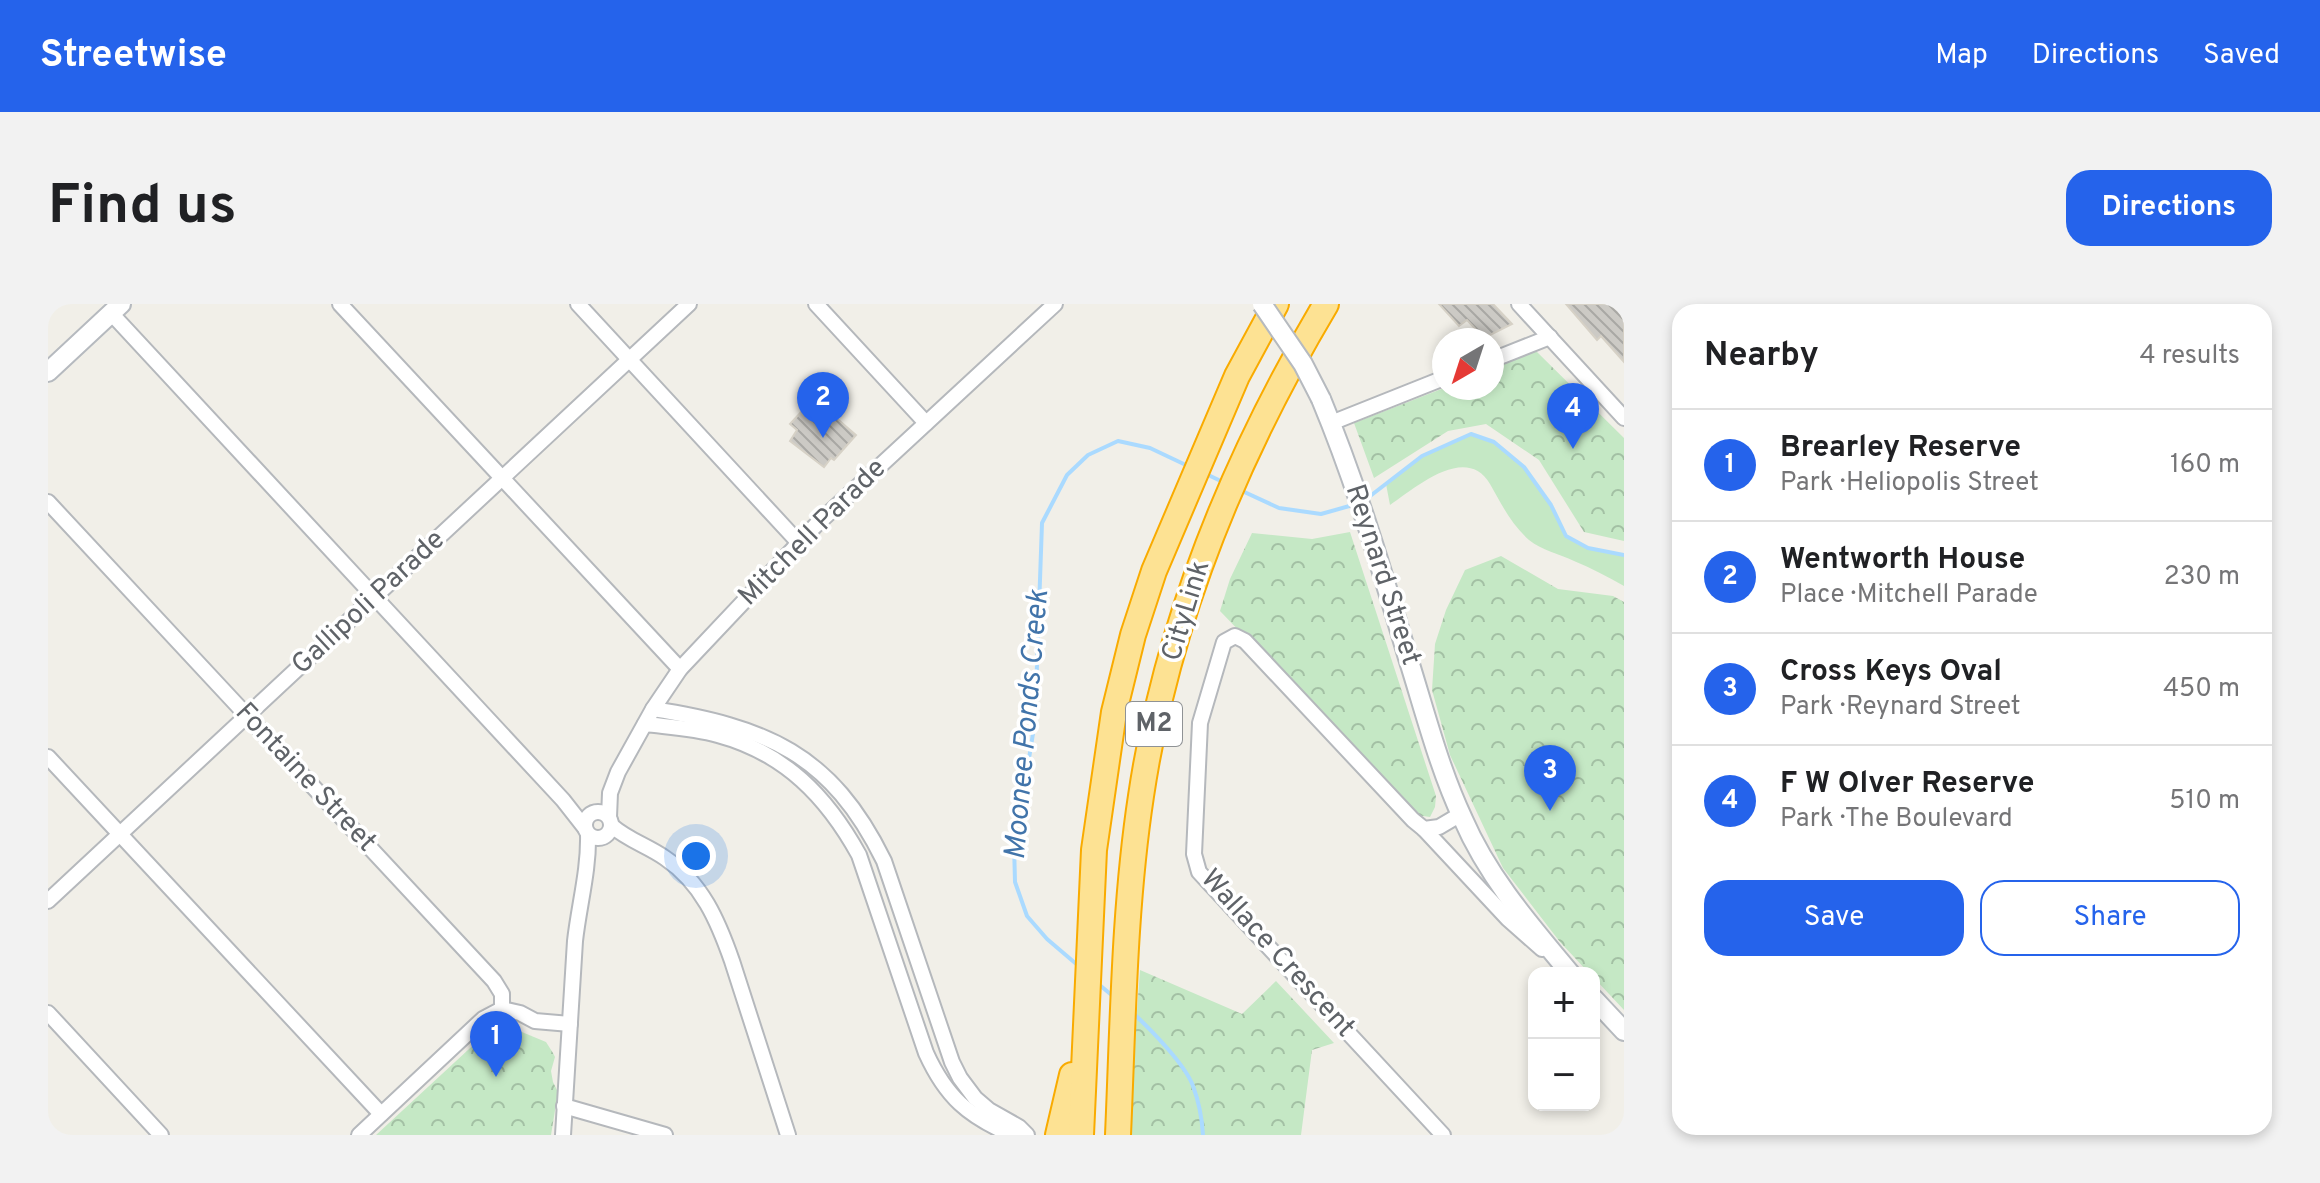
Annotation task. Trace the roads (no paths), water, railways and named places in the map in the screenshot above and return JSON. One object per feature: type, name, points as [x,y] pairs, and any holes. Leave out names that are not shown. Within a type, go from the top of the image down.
[{"type":"highway","name":"CityLink","points":[[1081,1135],[1094,850],[1114,712],[1133,635],[1154,571],[1237,376],[1276,304]]},
{"type":"highway","name":"CityLink","points":[[1118,1135],[1132,866],[1155,718],[1193,583],[1223,502],[1277,389],[1326,304]]},
{"type":"highway","points":[[1058,1135],[1086,1019]]},
{"type":"street","points":[[340,304],[680,669]]},
{"type":"street","points":[[578,304],[799,543]]},
{"type":"street","name":"Gallipoli Parade","points":[[48,901],[689,304]]},
{"type":"street","points":[[816,304],[926,423]]},
{"type":"street","name":"Mitchell Parade","points":[[563,1135],[578,913],[588,861],[618,772],[653,709],[680,669],[799,543],[1055,304]]},
{"type":"street","name":"Reynard Street","points":[[1262,304],[1303,364],[1331,423],[1371,539],[1435,746],[1461,814],[1481,856],[1521,913],[1565,967]]},
{"type":"street","points":[[1519,304],[1624,418]]},
{"type":"street","points":[[48,372],[116,309],[374,597],[563,800],[598,826],[666,858],[680,870],[701,893],[717,919],[788,1135]]},
{"type":"street","points":[[1504,355],[1550,337]]},
{"type":"street","points":[[1331,423],[1432,383]]},
{"type":"street","name":"Fontaine Street","points":[[48,502],[494,981],[502,994],[502,1009]]},
{"type":"street","name":"Wallace Crescent","points":[[1443,1135],[1199,872],[1194,854],[1199,729],[1224,642],[1235,636],[1245,641],[1508,919],[1563,967]]},
{"type":"street","points":[[653,709],[718,721],[756,733],[811,765],[844,796],[869,832],[884,861],[945,1048],[960,1078],[983,1105],[1027,1135]]},
{"type":"street","points":[[645,724],[688,728],[733,740],[788,768],[818,795],[859,855],[936,1076],[968,1112],[1012,1135]]},
{"type":"street","points":[[48,757],[381,1114]]},
{"type":"street","points":[[1424,829],[1439,827],[1461,814]]},
{"type":"street","points":[[1600,1005],[1624,1031]]},
{"type":"street","points":[[359,1135],[483,1019],[502,1009],[535,1021],[570,1024]]},
{"type":"street","points":[[48,1013],[161,1135]]},
{"type":"street","points":[[564,1106],[665,1135]]},
{"type":"waterway","name":"Moonee Ponds Creek","points":[[1365,500],[1422,456],[1471,434],[1494,442],[1524,467],[1551,505],[1566,536],[1588,548],[1624,555]]},
{"type":"waterway","name":"Moonee Ponds Creek","points":[[1081,968],[1047,939],[1027,916],[1015,882],[1014,844],[1019,793],[1027,771],[1035,721],[1042,523],[1067,475],[1088,455],[1118,441],[1150,448],[1188,466]]},
{"type":"waterway","name":"Moonee Ponds Creek","points":[[1204,473],[1225,483]]},
{"type":"waterway","name":"Moonee Ponds Creek","points":[[1240,490],[1279,508],[1321,514],[1353,505]]},
{"type":"waterway","name":"Moonee Ponds Creek","points":[[1096,982],[1114,997]]},
{"type":"waterway","name":"Moonee Ponds Creek","points":[[1133,1013],[1166,1047],[1189,1077],[1199,1104],[1203,1135]]},
{"type":"place","name":"Wentworth House","points":[[823,438]]},
{"type":"place","name":"F W Olver Reserve","points":[[1573,449]]},
{"type":"place","name":"Cross Keys Oval","points":[[1550,811]]},
{"type":"place","name":"Brearley Reserve","points":[[496,1077]]}]
